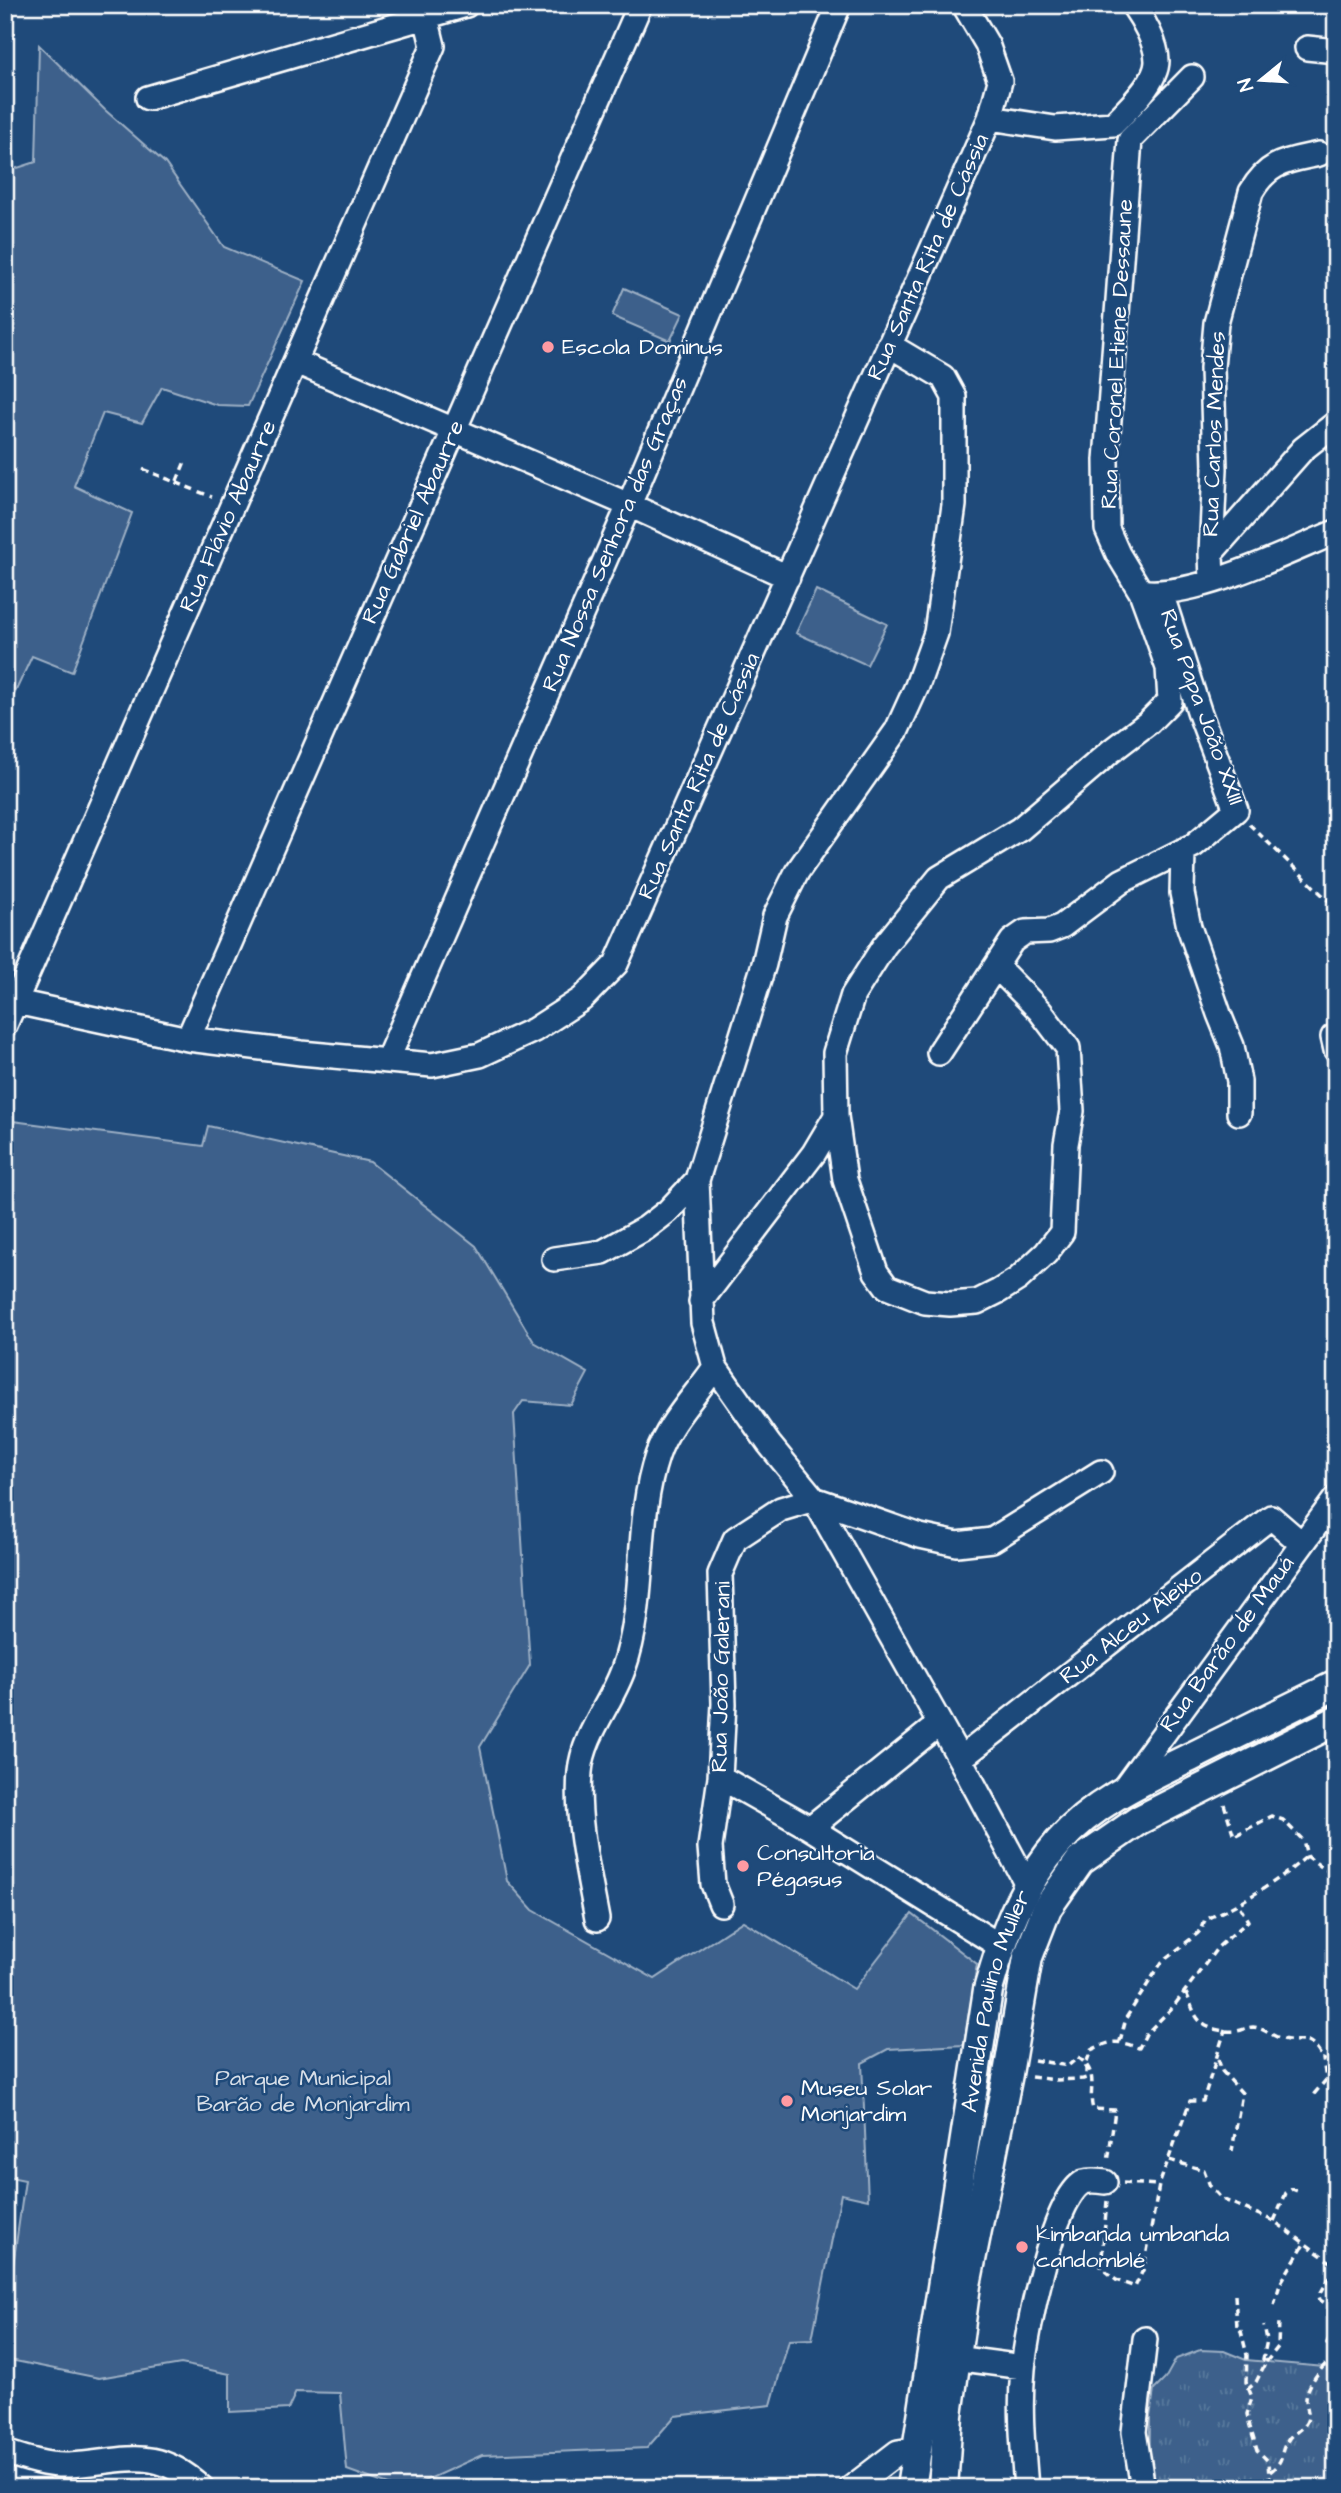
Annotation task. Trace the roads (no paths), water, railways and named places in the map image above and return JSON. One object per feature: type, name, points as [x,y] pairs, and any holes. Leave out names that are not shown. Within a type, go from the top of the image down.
[{"type":"main road","name":"Avenida Paulino Muller","points":[[914,2470],[988,1990],[1000,1946],[1028,1886],[1058,1844],[1082,1819],[1121,1792],[1336,1685]]},
{"type":"main road","name":"Avenida Paulino Muller","points":[[942,2488],[955,2358],[966,2286],[1028,1957],[1047,1908],[1080,1861],[1139,1820],[1336,1721]]},
{"type":"main road","points":[[914,2470],[931,2462],[942,2488]]},
{"type":"street","points":[[148,98],[425,11],[466,5]]},
{"type":"street","name":"Rua Gabriel Abaurre","points":[[188,1039],[640,5]]},
{"type":"street","name":"Rua Nossa Senhora das Graças","points":[[387,1061],[629,505],[839,5]]},
{"type":"street","name":"Rua Santa Rita de Cássia","points":[[16,1002],[188,1039],[432,1065],[480,1055],[534,1030],[582,999],[617,964],[990,118],[1000,80],[987,44],[964,5]]},
{"type":"street","points":[[990,118],[1055,128],[1113,124],[1132,105],[1150,80],[1157,62],[1153,44],[1133,5]]},
{"type":"street","name":"Rua Flávio Abaurre","points":[[5,1025],[433,46],[425,11]]},
{"type":"street","points":[[1307,48],[1336,51]]},
{"type":"street","points":[[1113,124],[1130,140],[1192,77]]},
{"type":"street","name":"Rua Coronel Etiene Dessaune","points":[[1130,140],[1106,460],[1107,529],[1124,564],[1151,592]]},
{"type":"street","name":"Rua Carlos Mendes","points":[[1212,581],[1212,368],[1216,323],[1251,192],[1262,174],[1282,163],[1319,153]]},
{"type":"street","points":[[889,345],[943,377],[954,397],[954,505],[936,633],[917,686],[897,730],[797,872],[775,916],[764,964],[696,1180],[705,1337],[715,1367],[769,1444],[814,1499],[1028,1886]]},
{"type":"street","points":[[296,362],[629,505],[788,577]]},
{"type":"street","points":[[1210,553],[1303,449],[1336,423]]},
{"type":"street","points":[[996,966],[1040,1011],[1068,1048],[1072,1111],[1066,1144],[1062,1232],[1046,1253],[1018,1279],[976,1302],[925,1302],[887,1287],[876,1272],[845,1180],[836,1116],[835,1053],[853,995],[878,954],[939,878],[1020,829],[1149,722],[1170,701],[1168,668],[1152,622],[1151,592],[1212,581],[1336,532]]},
{"type":"street","name":"Rua Papa João XXIII","points":[[1151,592],[1236,810],[1183,852]]},
{"type":"street","points":[[939,1052],[1012,941],[1026,932],[1049,931],[1062,926],[1122,881],[1183,852],[1182,893],[1189,927],[1233,1046],[1239,1081],[1239,1113]]},
{"type":"street","points":[[702,1301],[814,1153],[836,1116]]},
{"type":"street","points":[[554,1259],[603,1252],[646,1228],[668,1211],[696,1180]]},
{"type":"street","points":[[597,1919],[583,1843],[579,1803],[580,1769],[589,1740],[624,1670],[641,1585],[649,1487],[657,1454],[671,1428],[715,1367]]},
{"type":"street","points":[[814,1499],[920,1536],[957,1544],[992,1540],[1101,1472]]},
{"type":"street","name":"Rua Barão de Mauá","points":[[1121,1792],[1336,1498]]},
{"type":"street","name":"Rua João Galerani","points":[[721,1904],[713,1884],[710,1847],[720,1777],[724,1704],[720,1574],[735,1539],[780,1509],[814,1499]]},
{"type":"street","name":"Rua Alceu Aleixo","points":[[960,1759],[1271,1517],[1301,1543]]},
{"type":"street","points":[[810,1828],[939,1724]]},
{"type":"street","points":[[720,1777],[810,1828],[1000,1946]]},
{"type":"street","points":[[1026,2488],[1021,2416],[1023,2367],[1047,2248],[1066,2201],[1082,2183],[1105,2182]]},
{"type":"street","points":[[1143,2488],[1135,2432],[1145,2339]]},
{"type":"street","points":[[955,2358],[1023,2367]]},
{"type":"street","points":[[5,2452],[45,2463],[67,2465],[146,2458],[175,2468],[202,2488]]},
{"type":"street","points":[[851,2488],[898,2452],[914,2470]]},
{"type":"place","name":"Escola Dominus","points":[[548,347]]},
{"type":"place","name":"Consultoria Pégasus","points":[[743,1866]]},
{"type":"place","name":"Museu Solar Monjardim","points":[[787,2101]]},
{"type":"place","name":"kimbanda umbanda candomblé","points":[[1022,2247]]},
{"type":"park label","name":"Parque Municipal Barão de Monjardim","points":[[303,2091]]}]
